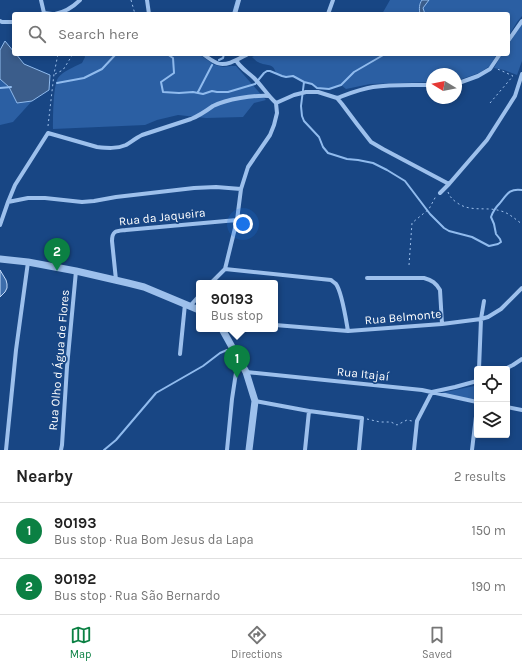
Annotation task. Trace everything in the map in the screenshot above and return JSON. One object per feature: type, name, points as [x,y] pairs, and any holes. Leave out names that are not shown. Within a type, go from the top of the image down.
[{"type":"street","points":[[41,0],[43,12]]},
{"type":"street","points":[[63,12],[80,0]]},
{"type":"street","points":[[147,0],[149,12]]},
{"type":"street","points":[[236,12],[239,0]]},
{"type":"street","points":[[329,12],[334,0]]},
{"type":"street","points":[[0,20],[2,22],[12,22]]},
{"type":"street","points":[[510,38],[522,21]]},
{"type":"street","points":[[206,56],[220,64],[232,62],[244,56]]},
{"type":"street","points":[[214,280],[225,269],[237,220],[241,189],[248,167],[270,135],[277,113],[276,103],[254,78],[240,67],[236,60],[236,56]]},
{"type":"street","points":[[462,82],[478,76],[490,69],[499,56]]},
{"type":"street","points":[[440,193],[487,140],[515,96],[522,74]]},
{"type":"street","points":[[337,98],[355,91],[372,87],[426,85]]},
{"type":"street","points":[[276,103],[306,92],[318,92],[337,98],[371,142],[449,184]]},
{"type":"street","points":[[0,225],[15,185],[48,133],[97,147],[117,148],[128,144],[135,138],[142,135],[198,117],[214,106],[224,102],[259,96],[269,96]]},
{"type":"street","points":[[8,202],[28,198],[94,202],[116,197],[194,188],[216,187],[241,189]]},
{"type":"street","name":"Rua da Jaqueira","points":[[116,280],[112,236],[118,231],[237,220]]},
{"type":"street","points":[[0,259],[28,262],[76,271],[144,287],[196,309]]},
{"type":"street","points":[[6,450],[16,350],[28,262]]},
{"type":"street","points":[[225,269],[331,280],[338,288],[348,331]]},
{"type":"street","name":"Rua Olho d Água de Flores","points":[[61,450],[76,271]]},
{"type":"street","points":[[367,278],[424,278],[432,280],[440,290],[442,324]]},
{"type":"street","name":"Rua Belmonte","points":[[278,325],[348,331],[442,324],[481,319],[501,310],[522,288]]},
{"type":"street","points":[[180,354],[187,305],[196,298]]},
{"type":"street","points":[[479,366],[481,319],[484,301]]},
{"type":"street","points":[[224,332],[246,372],[255,401],[249,450]]},
{"type":"street","points":[[510,366],[522,359]]},
{"type":"street","points":[[227,450],[234,384],[237,366],[240,360]]},
{"type":"street","name":"Rua Itajaí","points":[[246,372],[432,392],[474,401]]},
{"type":"street","points":[[414,450],[416,421],[432,392],[474,382]]},
{"type":"street","points":[[255,401],[309,411],[362,418],[359,450]]},
{"type":"street","points":[[510,408],[522,410]]},
{"type":"street","points":[[305,450],[309,411]]},
{"type":"street","points":[[472,450],[474,433]]},
{"type":"path","points":[[131,0],[134,12]]},
{"type":"path","points":[[48,133],[54,74],[58,56]]},
{"type":"path","points":[[54,74],[63,70],[72,56]]},
{"type":"path","points":[[490,69],[500,70],[513,76],[490,103]]},
{"type":"path","points":[[446,188],[450,197],[460,205],[468,208],[499,210],[511,215],[522,224]]},
{"type":"path","points":[[409,265],[412,223],[428,210],[435,198],[440,193]]},
{"type":"path","points":[[362,418],[397,424],[407,420],[416,421]]},
{"type":"shaded area","points":[[390,0],[522,0],[522,16],[510,34],[510,12],[383,12]]},
{"type":"shaded area","points":[[422,0],[429,0],[423,8],[424,12],[420,12],[420,3]]},
{"type":"shaded area","points":[[522,24],[522,61],[517,75],[494,68],[501,56],[510,56],[510,42]]},
{"type":"shaded area","points":[[5,41],[12,50],[12,56],[18,56],[24,64],[50,75],[49,90],[32,101],[17,103],[9,87],[0,79],[0,50]]},
{"type":"shaded area","points":[[201,56],[215,65],[223,67],[236,66],[266,100],[254,103],[243,117],[206,118],[178,115],[157,120],[145,125],[53,129],[56,82],[58,78],[66,71],[82,63],[85,57]]},
{"type":"shaded area","points":[[496,56],[490,66],[479,73],[462,79],[462,68],[426,68],[426,82],[370,84],[346,89],[341,85],[329,89],[317,88],[312,84],[304,82],[293,76],[286,77],[276,74],[272,66],[259,63],[252,57]]},
{"type":"shaded area","points":[[0,79],[9,87],[17,103],[32,101],[13,122],[0,125]]},
{"type":"shaded area","points":[[474,386],[474,400],[441,393]]},
{"type":"building","points":[[0,270],[6,280],[7,288],[0,297]]},
{"type":"waterway","points":[[234,12],[237,0]]},
{"type":"waterway","points":[[57,83],[84,78],[102,69],[114,56]]},
{"type":"waterway","points":[[170,56],[173,58],[174,73],[161,82],[163,92],[193,92],[203,94],[212,91],[228,92],[255,84],[267,71],[286,77],[293,76],[304,82],[312,84],[317,88],[329,89],[341,85],[354,72],[382,56]]},
{"type":"waterway","points":[[219,60],[224,56]]},
{"type":"waterway","points":[[198,92],[212,65]]},
{"type":"waterway","points":[[304,82],[301,106],[302,116],[304,121],[319,137],[323,147],[328,153],[347,159],[373,163],[405,181],[430,214],[449,231],[472,237],[489,246],[498,244],[501,242],[496,234],[491,217],[496,208],[509,192],[514,190],[522,190]]},
{"type":"waterway","points":[[0,88],[11,87]]},
{"type":"waterway","points":[[104,450],[116,440],[156,393],[203,366],[220,353],[227,350]]},
{"type":"place","name":"90192","points":[[57,271]]},
{"type":"place","name":"90193","points":[[237,378]]}]
